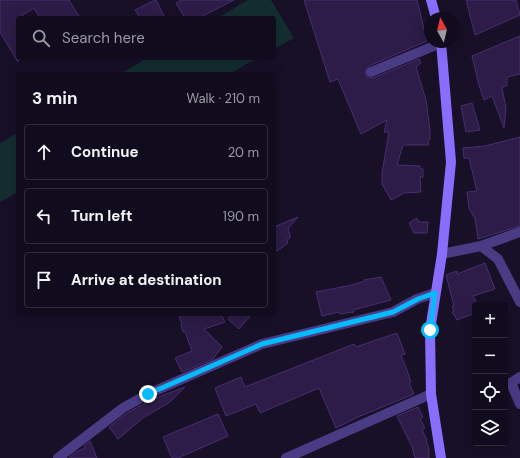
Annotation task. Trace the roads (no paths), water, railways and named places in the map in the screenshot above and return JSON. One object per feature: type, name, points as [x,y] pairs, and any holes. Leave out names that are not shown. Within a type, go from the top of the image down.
[{"type":"main road","points":[[432,0],[435,12]]},
{"type":"main road","points":[[441,458],[431,394],[430,330],[442,254],[451,162],[442,48]]},
{"type":"street","points":[[371,72],[427,48]]},
{"type":"street","points":[[442,254],[482,246],[520,232]]},
{"type":"street","points":[[482,246],[498,259],[520,302]]},
{"type":"street","points":[[58,458],[123,408],[148,394],[262,344],[393,312],[418,299],[435,293]]},
{"type":"street","points":[[520,377],[511,383],[520,404]]},
{"type":"street","points":[[286,458],[431,394]]}]
